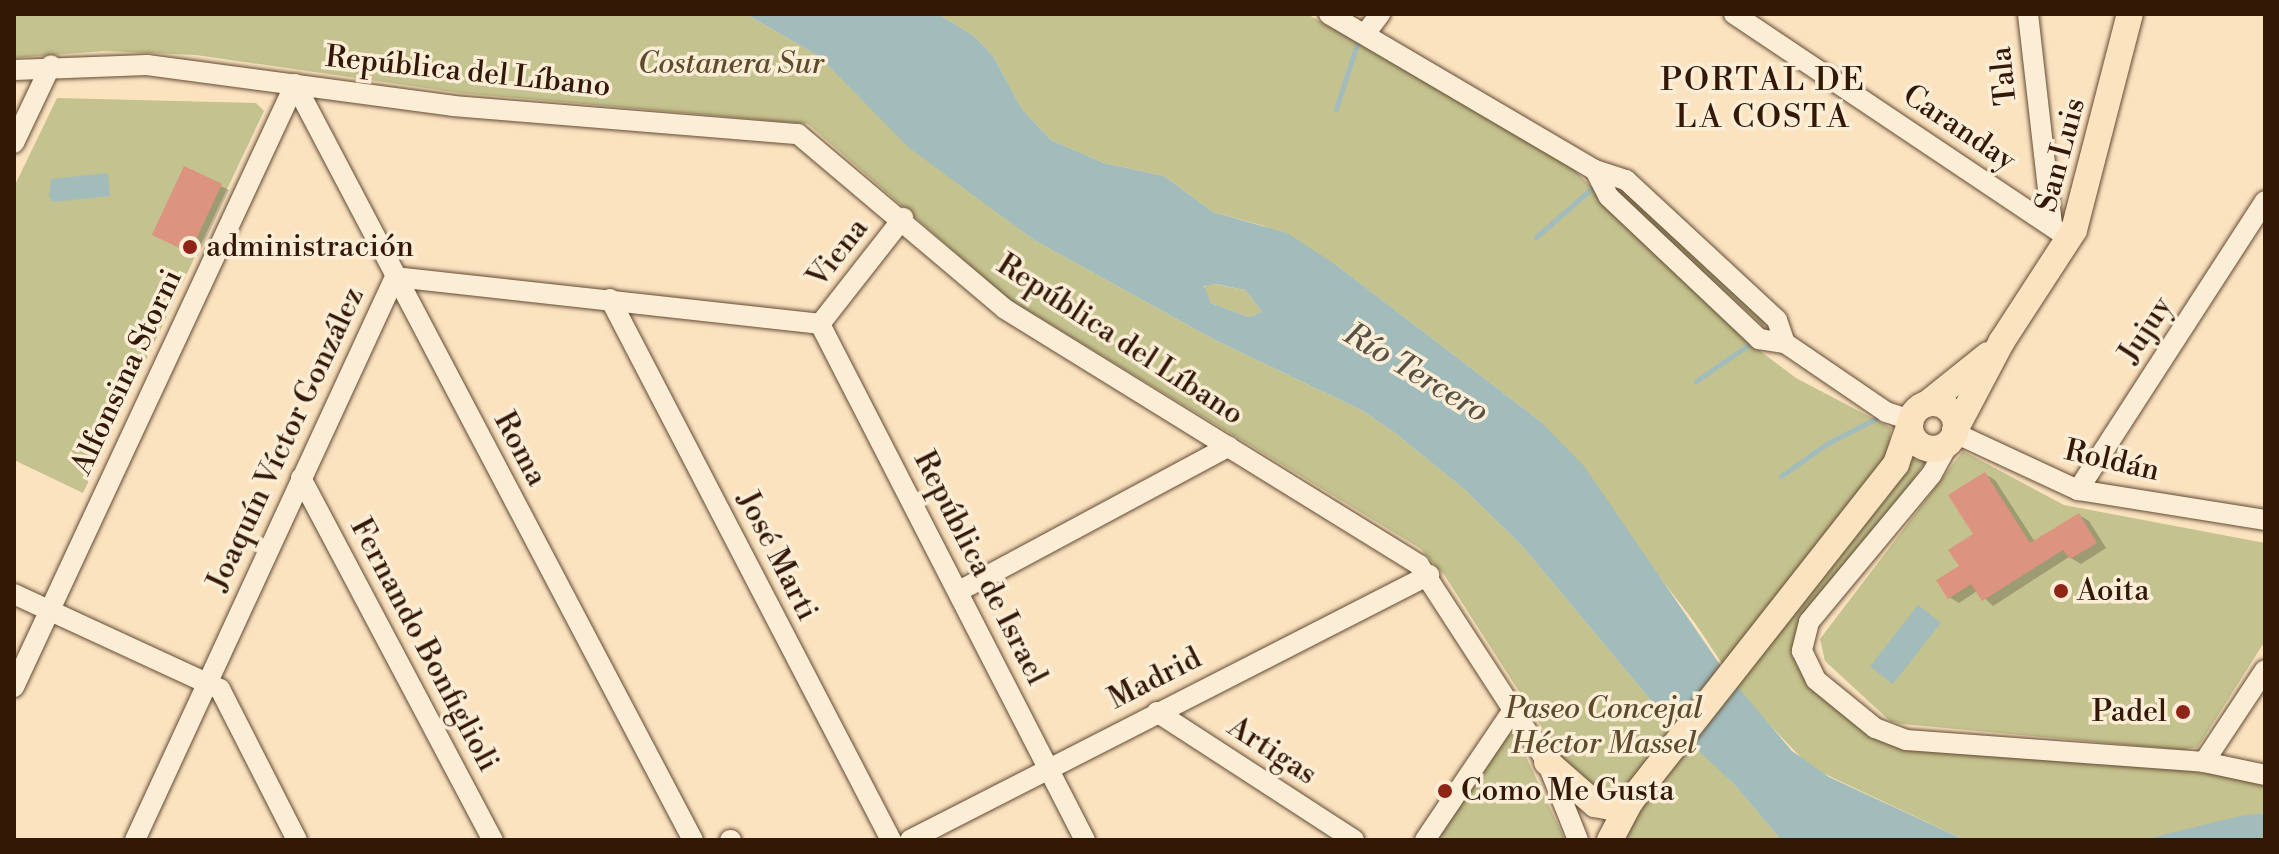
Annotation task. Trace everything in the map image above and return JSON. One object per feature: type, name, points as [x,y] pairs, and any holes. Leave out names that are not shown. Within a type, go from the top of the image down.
[{"type":"main road","name":"San Luis","points":[[1948,438],[2061,233],[2130,14]]},
{"type":"main road","name":"San Luis","points":[[1916,416],[2002,341]]},
{"type":"main road","points":[[1916,416],[1949,409],[1948,438]]},
{"type":"main road","points":[[1916,416],[1916,442],[1948,438]]},
{"type":"main road","points":[[1896,464],[1916,416]]},
{"type":"main road","points":[[1610,840],[1636,795],[1896,464],[1910,453],[1948,438]]},
{"type":"main road","points":[[1547,762],[1595,804],[1616,807],[1636,795]]},
{"type":"street","points":[[1329,14],[1595,170],[1609,197],[1759,339],[1785,343],[1886,412],[1916,416]]},
{"type":"street","points":[[1365,34],[1380,14]]},
{"type":"street","name":"Caranday","points":[[1734,14],[2061,233]]},
{"type":"street","name":"Tala","points":[[2028,14],[2061,233]]},
{"type":"street","points":[[14,143],[51,65]]},
{"type":"street","name":"República del Líbano","points":[[14,70],[51,65],[147,65],[454,106],[788,132],[809,140],[1005,309],[1364,527],[1429,575],[1547,762],[1578,840]]},
{"type":"street","name":"Roma","points":[[295,84],[693,840]]},
{"type":"street","name":"Alfonsina Storni","points":[[14,687],[295,84]]},
{"type":"street","name":"Jujuy","points":[[2078,490],[2265,201]]},
{"type":"street","name":"Viena","points":[[820,324],[903,218]]},
{"type":"street","name":"Joaquín Víctor González","points":[[135,840],[395,277],[820,324]]},
{"type":"street","name":"José Marti","points":[[610,299],[891,840]]},
{"type":"street","name":"República de Israel","points":[[820,324],[1085,840]]},
{"type":"street","points":[[1948,438],[1931,475],[1809,622],[1802,651],[1809,672],[1865,721],[1906,740],[2204,762],[2265,775]]},
{"type":"street","name":"Roldán","points":[[1948,438],[2078,490],[2265,520]]},
{"type":"street","points":[[959,591],[1229,446]]},
{"type":"street","name":"Fernando Bonfiglioli","points":[[301,478],[493,840]]},
{"type":"street","name":"Madrid","points":[[910,840],[1429,575]]},
{"type":"street","points":[[14,594],[220,689],[297,840]]},
{"type":"street","points":[[2204,762],[2265,670]]},
{"type":"street","points":[[1425,840],[1515,707]]},
{"type":"street","name":"Artigas","points":[[1157,712],[1354,840]]},
{"type":"green space","name":"Costanera Sur","points":[[14,14],[746,14],[820,57],[991,208],[1034,240],[1213,339],[1363,411],[1395,433],[1464,489],[1524,548],[1674,728],[1630,790],[1607,793],[1587,784],[1563,760],[1445,576],[1421,549],[1009,299],[808,124],[460,93],[196,55],[104,51],[14,58]]},
{"type":"green space","points":[[938,14],[1307,14],[1562,158],[1751,344],[1796,378],[1891,428],[1884,486],[1912,459],[1926,461],[1796,650],[1861,724],[2265,782],[2265,813],[2142,840],[1965,840],[1810,767],[1747,701],[1695,623],[1540,421],[1335,264],[1264,226],[1213,212],[1164,176],[1104,163],[1051,140],[1022,109],[993,56],[973,35]]},
{"type":"green space","points":[[57,98],[256,103],[264,111],[83,493],[14,460],[14,187]]},
{"type":"green space","points":[[1624,189],[1765,322],[1764,327],[1617,194]]},
{"type":"green space","points":[[1208,283],[1245,290],[1262,312],[1249,317],[1211,303],[1203,290]]},
{"type":"green space","name":"Aoita","points":[[1963,451],[2064,505],[2265,543],[2265,641],[2198,747],[2182,750],[1902,724],[1890,721],[1825,661],[1820,639]]},
{"type":"green space","points":[[1507,733],[1516,735],[1565,840],[1432,840]]},
{"type":"green space","points":[[1689,740],[1734,784],[1781,840],[1620,840]]},
{"type":"water","name":"Río Tercero","points":[[746,14],[938,14],[973,35],[993,56],[1022,109],[1051,140],[1104,163],[1164,176],[1213,212],[1287,233],[1335,264],[1540,421],[1584,466],[1725,672],[1792,751],[1829,777],[1965,840],[1781,840],[1734,784],[1674,728],[1524,548],[1464,489],[1363,411],[1213,339],[1034,240],[908,147],[820,57]],"holes":[[[1215,284],[1245,290],[1262,312],[1249,317],[1211,303],[1204,286]]]},
{"type":"water","points":[[108,173],[110,196],[53,202],[49,196],[51,179]]},
{"type":"water","points":[[1918,605],[1941,623],[1893,684],[1870,666]]},
{"type":"water","points":[[2265,813],[2265,840],[2142,840],[2240,816]]},
{"type":"building","points":[[184,166],[222,184],[190,253],[152,235]]},
{"type":"building","points":[[1985,472],[2030,543],[2079,513],[2097,543],[2070,559],[2063,550],[1982,601],[1971,584],[1948,599],[1936,580],[1959,566],[1948,550],[1973,534],[1948,495]]},
{"type":"waterway","points":[[1336,109],[1358,41]]},
{"type":"waterway","points":[[1536,237],[1591,189]]},
{"type":"waterway","points":[[1696,381],[1750,344]]},
{"type":"waterway","points":[[1781,476],[1828,443],[1877,418]]},
{"type":"place","name":"administración","points":[[190,247]]},
{"type":"place","name":"Aoita","points":[[2061,591]]},
{"type":"place","name":"Padel","points":[[2183,712]]},
{"type":"place","name":"Como Me Gusta","points":[[1445,791]]},
{"type":"district","name":"PORTAL DE LA COSTA","points":[[1763,100]]},
{"type":"park label","name":"Paseo Concejal Héctor Massel","points":[[1604,726]]}]
